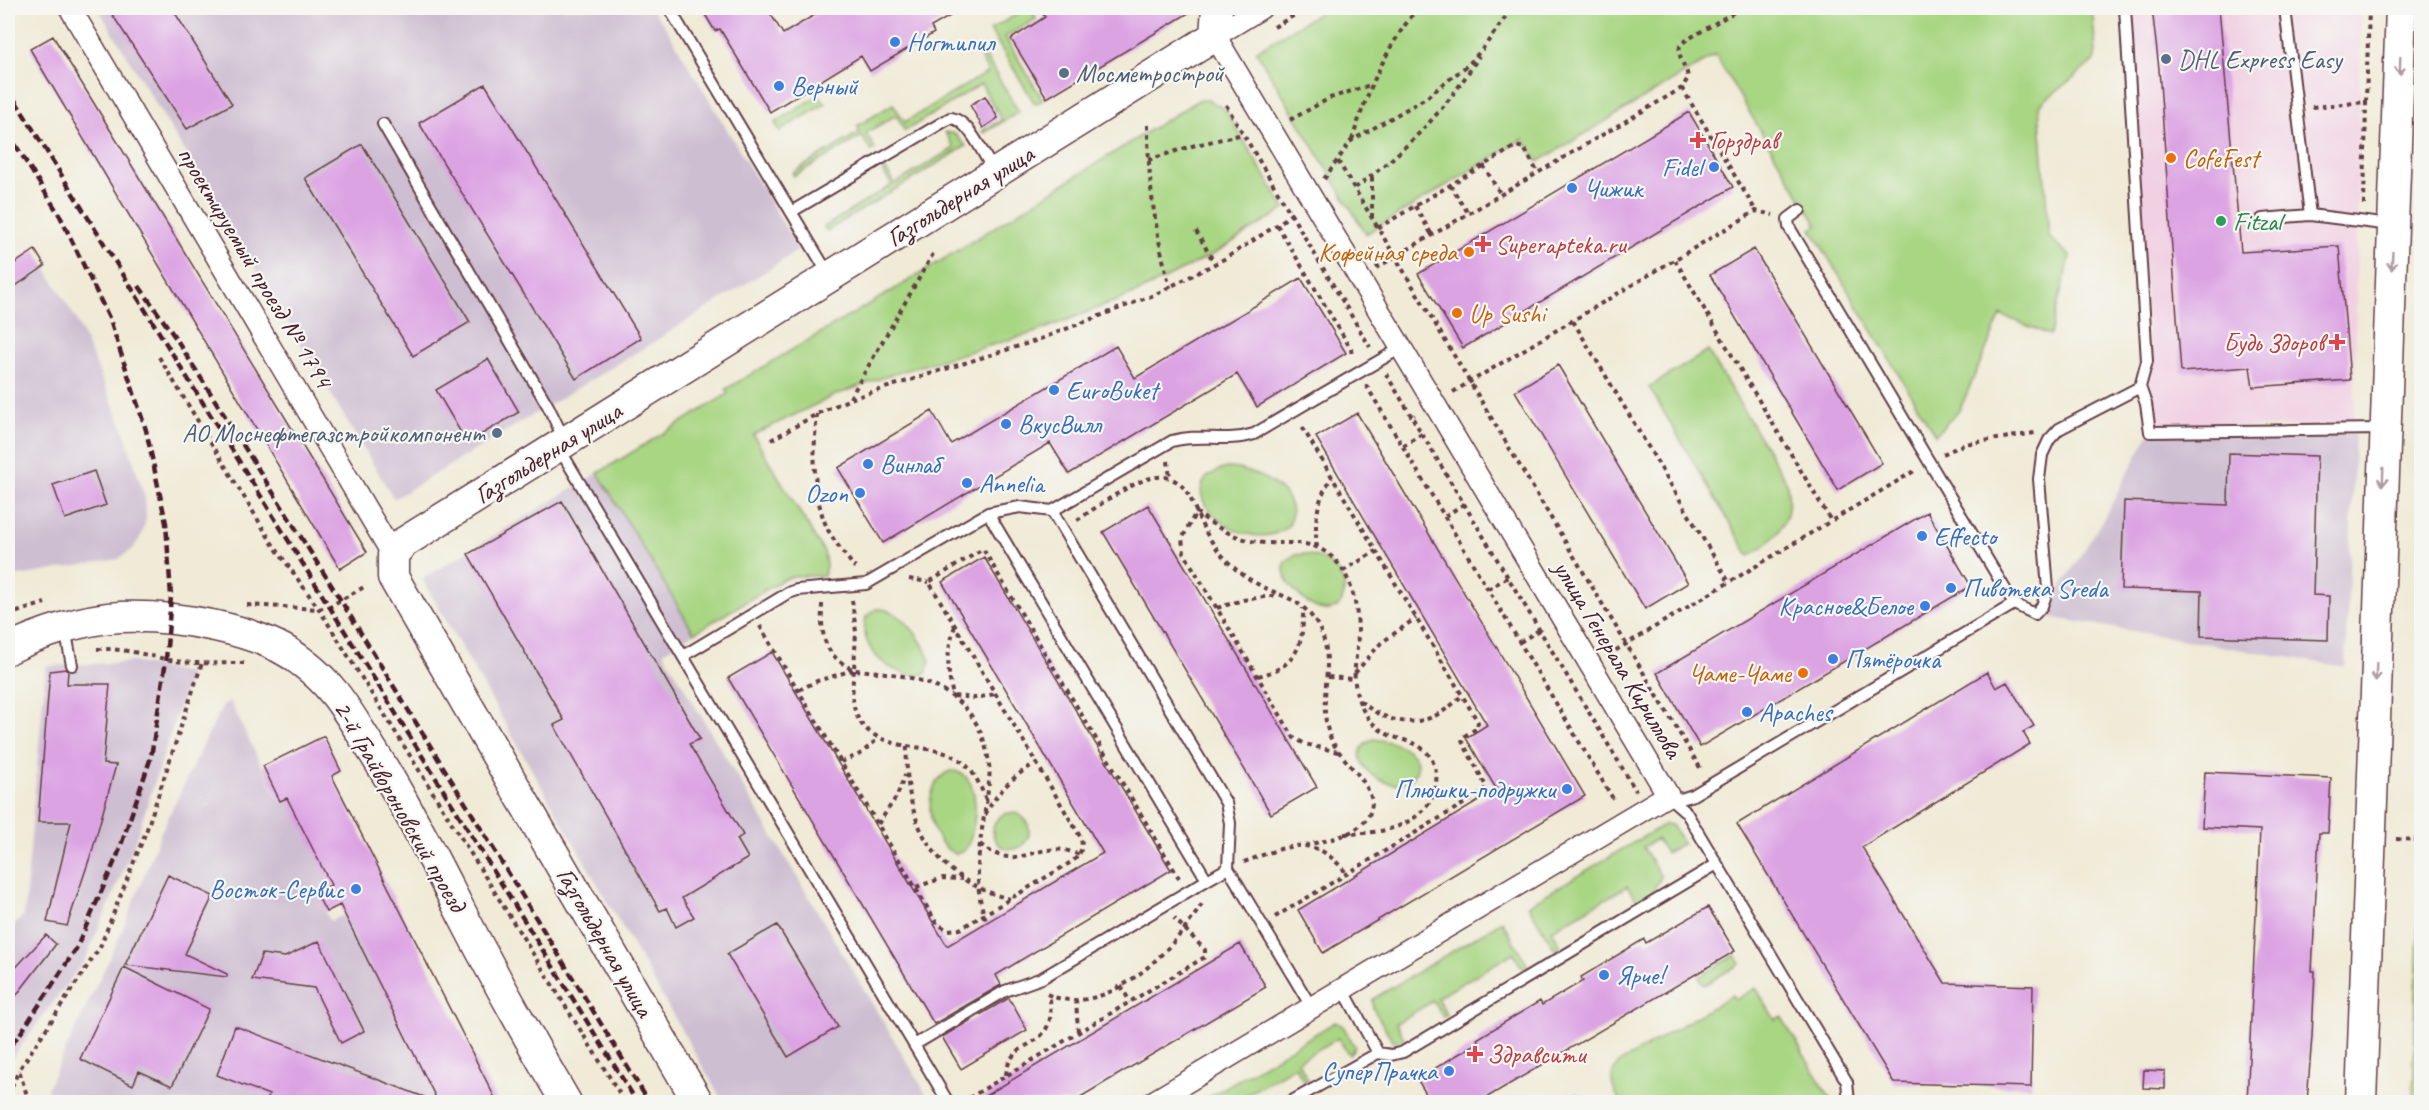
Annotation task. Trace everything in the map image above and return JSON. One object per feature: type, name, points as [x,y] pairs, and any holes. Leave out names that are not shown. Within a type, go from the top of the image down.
[{"type":"street","name":"проектируемый проезд № 1794","points":[[70,8],[393,555]]},
{"type":"street","points":[[1216,22],[1261,8]]},
{"type":"street","points":[[2361,1102],[2401,8]]},
{"type":"street","name":"Газгольдерная улица","points":[[698,1102],[393,576],[393,555],[403,543],[995,174],[1216,22]]},
{"type":"street","name":"улица Генерала Кириллова","points":[[1153,1102],[1668,795],[1310,196],[1216,22]]},
{"type":"street","name":"2-й Грайвороновский проезд","points":[[8,649],[65,628],[120,617],[170,619],[227,629],[261,638],[300,660],[341,699],[410,813],[513,1011],[566,1102]]},
{"type":"lane","points":[[669,8],[830,277]]},
{"type":"lane","points":[[2125,8],[2147,361],[2140,387],[2146,404],[2150,432],[2385,429]]},
{"type":"lane","points":[[2285,8],[2310,216]]},
{"type":"lane","points":[[791,212],[950,118],[956,118],[964,124],[995,174]]},
{"type":"lane","points":[[383,124],[548,406],[562,444],[683,656],[948,1102]]},
{"type":"lane","points":[[1800,210],[1790,216],[1788,223],[1790,227],[2014,604],[2035,614],[2046,599],[2048,590],[2039,478],[2042,455],[2049,440],[2059,429],[2140,387]]},
{"type":"lane","points":[[2262,219],[2310,216],[2394,226]]},
{"type":"lane","points":[[683,656],[792,592],[866,584],[988,513],[1020,507],[1052,511],[1164,444],[1189,437],[1242,438],[1261,431],[1401,348]]},
{"type":"lane","points":[[1052,511],[1226,803],[1230,823],[1228,868],[1312,1008]]},
{"type":"lane","points":[[988,513],[1207,880]]},
{"type":"lane","points":[[1668,795],[1677,799],[1686,798],[1710,785],[2014,604]]},
{"type":"lane","points":[[65,628],[72,665]]},
{"type":"lane","points":[[1668,795],[1686,812],[1846,1082],[1848,1102]]},
{"type":"lane","points":[[1290,1102],[1378,1053],[1391,1055],[1403,1052],[1717,864]]},
{"type":"lane","points":[[914,1046],[1005,991],[1042,978],[1228,868]]},
{"type":"lane","points":[[1343,989],[1378,1053]]},
{"type":"path","points":[[771,440],[817,414],[850,399],[1057,333],[1170,288],[1216,264],[1292,215],[1338,161],[1351,141],[1371,85],[1400,32],[1418,8]]},
{"type":"path","points":[[1355,188],[1388,165],[1436,116],[1463,83],[1484,47],[1512,8]]},
{"type":"path","points":[[1376,268],[1682,88],[1687,81],[1688,74],[1680,58],[1680,46],[1685,40],[1741,8]]},
{"type":"path","points":[[2366,102],[2369,8]]},
{"type":"path","points":[[1351,141],[1426,98],[1454,77],[1484,47]]},
{"type":"path","points":[[1288,121],[1330,98],[1371,85]]},
{"type":"path","points":[[1412,417],[1756,211],[1682,88]]},
{"type":"path","points":[[1226,105],[1646,808]]},
{"type":"path","points":[[1148,125],[1148,160],[1153,217],[1170,288]]},
{"type":"path","points":[[1148,160],[1192,146],[1243,134]]},
{"type":"path","points":[[1378,228],[1513,148],[1520,146],[1524,148],[1538,173]]},
{"type":"path","points":[[1338,161],[1710,785]]},
{"type":"path","points":[[1483,165],[1500,195]]},
{"type":"path","points":[[1372,176],[1372,218]]},
{"type":"path","points":[[1450,185],[1468,214]]},
{"type":"path","points":[[1415,206],[1432,235]]},
{"type":"path","points":[[1277,225],[1351,349],[1353,362],[1615,802]]},
{"type":"path","points":[[1196,231],[1216,264]]},
{"type":"path","points":[[850,399],[933,254]]},
{"type":"path","points":[[1675,260],[1831,521]]},
{"type":"path","points":[[1573,321],[1729,582]]},
{"type":"path","points":[[159,357],[272,543],[320,609],[625,1102]]},
{"type":"path","points":[[1262,924],[1484,792],[1485,782],[1462,744],[1463,737],[1477,728],[1478,724],[1293,412]]},
{"type":"path","points":[[817,414],[816,465],[822,513],[828,530],[866,584]]},
{"type":"path","points":[[1607,655],[1952,448],[2059,429]]},
{"type":"path","points":[[1403,446],[1422,434]]},
{"type":"path","points":[[1091,511],[1147,479],[1162,477],[1183,486],[1212,543],[1229,563],[1250,580],[1303,607],[1325,641],[1328,677],[1325,718],[1338,752],[1367,785],[1372,802],[1366,820],[1355,830],[1344,834],[1284,848],[1228,868]]},
{"type":"path","points":[[1317,548],[1315,532],[1317,512],[1324,489],[1332,477]]},
{"type":"path","points":[[1445,516],[1464,504]]},
{"type":"path","points":[[1196,512],[1217,527],[1247,540],[1266,543],[1298,543],[1327,553],[1342,571],[1355,605],[1358,635],[1354,677],[1358,700],[1368,718],[1376,726],[1385,733],[1420,747],[1429,755],[1434,764],[1437,782],[1432,799],[1423,810],[1403,824],[1380,831],[1344,834]]},
{"type":"path","points":[[1196,512],[1182,539],[1182,549],[1217,609],[1294,738],[1305,744],[1338,752]]},
{"type":"path","points":[[753,614],[937,924],[954,930],[1010,899],[1079,855],[1082,844],[1081,838],[929,582],[983,549],[1188,892],[1197,911],[1142,972],[1121,986],[1095,997],[1076,1000],[1050,996],[1030,983]]},
{"type":"path","points":[[1342,571],[1376,551]]},
{"type":"path","points":[[1488,589],[1508,577]]},
{"type":"path","points":[[272,608],[320,609],[366,586]]},
{"type":"path","points":[[848,586],[856,632],[853,696],[858,717],[867,731],[878,739],[940,751],[964,762],[978,779],[986,800]]},
{"type":"path","points":[[822,588],[823,638],[831,654],[854,670]]},
{"type":"path","points":[[1217,609],[1243,600],[1282,595]]},
{"type":"path","points":[[1258,676],[1277,670],[1294,655],[1303,637],[1303,607]]},
{"type":"path","points":[[1354,677],[1381,642],[1416,618]]},
{"type":"path","points":[[953,696],[947,668],[950,638],[955,626]]},
{"type":"path","points":[[1520,642],[1539,630]]},
{"type":"path","points":[[92,649],[114,648],[146,653],[166,660],[251,663]]},
{"type":"path","points":[[8,1095],[19,1070],[100,947],[147,829],[202,663]]},
{"type":"path","points":[[799,690],[825,678],[854,670],[908,676],[937,686],[953,696],[969,712],[982,738],[989,764],[989,781],[980,844],[979,887],[987,922]]},
{"type":"path","points":[[1328,677],[1354,677]]},
{"type":"path","points":[[953,696],[976,698],[995,694]]},
{"type":"path","points":[[1358,700],[1381,715],[1414,722],[1426,720],[1444,712],[1462,695]]},
{"type":"path","points":[[841,762],[860,754],[878,739]]},
{"type":"path","points":[[908,746],[906,772],[908,793],[919,827],[936,853],[963,879],[1010,899]]},
{"type":"path","points":[[983,817],[1009,782],[1036,763]]},
{"type":"path","points":[[878,824],[897,796],[906,772]]},
{"type":"path","points":[[980,844],[996,854],[1011,858],[1024,857],[1052,848],[1067,850],[1079,855]]},
{"type":"path","points":[[1306,844],[1336,860],[1347,874]]},
{"type":"path","points":[[916,887],[943,878],[963,879]]},
{"type":"path","points":[[969,1098],[1205,957],[1205,950],[1163,906]]},
{"type":"path","points":[[1121,986],[1130,1002]]},
{"type":"path","points":[[1006,1076],[1007,1067],[1013,1055],[1039,1037],[1048,1026],[1050,996]]},
{"type":"path","points":[[1076,1000],[1078,1032]]},
{"type":"path","points":[[19,1070],[29,1102]]},
{"type":"shaded area","points":[[98,8],[650,8],[665,26],[799,250],[652,343],[394,499]]},
{"type":"shaded area","points":[[2129,8],[2361,8],[2354,426],[2153,428]]},
{"type":"shaded area","points":[[35,250],[76,319],[123,428],[145,498],[146,518],[142,534],[133,549],[118,559],[8,578],[8,266]]},
{"type":"shaded area","points":[[2150,432],[2355,434],[2345,667],[2043,616],[2105,516]]},
{"type":"shaded area","points":[[598,473],[694,633],[663,652],[931,1102],[723,1102],[422,579]]},
{"type":"shaded area","points":[[133,662],[190,674],[133,848],[85,960],[8,1063],[8,930],[24,916],[46,666]]},
{"type":"shaded area","points":[[230,701],[279,801],[287,798],[331,885],[316,893],[330,921],[345,915],[436,984],[453,1013],[406,1037],[438,1102],[94,1102],[46,1091],[121,934],[162,830],[223,705]]},
{"type":"shaded area","points":[[1577,1092],[1584,1102],[1557,1102]]},
{"type":"green space","points":[[1027,8],[1045,8],[1034,14],[1036,19],[1005,37],[1043,100],[1035,104],[990,30]]},
{"type":"green space","points":[[1327,8],[2092,8],[2096,52],[2094,61],[2039,105],[2049,237],[2070,256],[2050,335],[2001,315],[1960,409],[1935,435],[1811,229],[1817,226],[1814,220],[1715,55],[1538,162],[1523,139],[1366,234],[1256,51]]},
{"type":"green space","points":[[982,51],[1019,112],[984,133],[982,131],[1002,120],[981,84],[905,131],[896,115],[866,133],[875,149],[871,151],[862,136],[794,176],[792,173],[860,132],[857,126],[893,104],[905,122],[988,72],[978,53]]},
{"type":"green space","points":[[819,95],[825,104],[780,131],[775,123]]},
{"type":"green space","points":[[1198,100],[1208,100],[1225,109],[1285,209],[1215,253],[1139,292],[1036,332],[890,375],[833,396],[753,435],[824,552],[826,565],[824,576],[795,576],[782,580],[694,633],[598,473],[728,394],[726,389],[915,277]]},
{"type":"green space","points":[[945,132],[955,134],[966,146],[827,231],[824,227],[892,185],[882,170],[885,168],[895,184],[954,148]]},
{"type":"green space","points":[[1708,351],[1786,481],[1788,505],[1783,525],[1769,542],[1749,556],[1649,387]]},
{"type":"green space","points":[[1227,468],[1250,472],[1262,477],[1283,492],[1292,513],[1289,525],[1272,534],[1252,535],[1233,529],[1216,518],[1205,504],[1201,490],[1208,477]]},
{"type":"green space","points":[[1304,554],[1325,560],[1338,571],[1344,584],[1343,597],[1338,606],[1327,610],[1313,606],[1290,585],[1285,574],[1285,562],[1295,555]]},
{"type":"green space","points":[[876,609],[894,613],[910,626],[930,661],[926,673],[912,675],[895,670],[873,652],[865,636],[865,627],[866,617]]},
{"type":"green space","points":[[1374,739],[1396,744],[1415,757],[1416,772],[1412,778],[1392,784],[1373,776],[1361,760],[1361,752],[1364,745]]},
{"type":"green space","points":[[950,771],[961,773],[968,780],[975,804],[975,817],[969,842],[964,851],[956,854],[938,839],[930,814],[934,788],[940,778]]},
{"type":"green space","points":[[1011,813],[1024,818],[1029,831],[1024,844],[1011,849],[998,844],[993,831],[998,818]]},
{"type":"green space","points":[[2421,822],[2422,1102],[2413,1102]]},
{"type":"green space","points":[[1665,824],[1672,825],[1683,843],[1666,853],[1657,839],[1643,847],[1661,877],[1652,892],[1637,901],[1627,886],[1552,930],[1561,947],[1555,950],[1528,905]]},
{"type":"green space","points":[[1502,921],[1528,966],[1523,969],[1513,953],[1437,998],[1447,1015],[1443,1017],[1433,1001],[1396,1023],[1405,1040],[1393,1042],[1373,1008],[1373,999]]},
{"type":"green space","points":[[1735,955],[1740,964],[1704,985],[1699,977]]},
{"type":"green space","points":[[1756,988],[1775,1020],[1781,1016],[1832,1102],[1621,1102],[1612,1082],[1613,1073],[1619,1063],[1732,995],[1735,1000]]},
{"type":"green space","points":[[1335,1022],[1343,1026],[1355,1047],[1349,1055],[1338,1038],[1298,1061],[1308,1080],[1304,1082],[1295,1066],[1234,1102],[1205,1102],[1204,1100]]},
{"type":"building","points":[[108,8],[172,8],[232,104],[187,129]]},
{"type":"building","points":[[701,8],[767,8],[783,34],[826,8],[964,8],[931,27],[934,33],[870,71],[861,56],[770,112],[720,29],[715,31]]},
{"type":"building","points":[[1039,8],[1197,8],[1047,98],[1011,39],[1045,17]]},
{"type":"building","points":[[2152,8],[2219,8],[2241,252],[2339,246],[2350,380],[2253,387],[2250,367],[2181,372],[2159,69]]},
{"type":"building","points":[[53,36],[367,552],[340,569],[30,49]]},
{"type":"building","points":[[485,84],[641,338],[576,379],[419,123]]},
{"type":"building","points":[[985,96],[998,118],[983,128],[970,105]]},
{"type":"building","points":[[1689,112],[1733,187],[1463,348],[1418,274]]},
{"type":"building","points":[[362,144],[470,322],[413,356],[305,178]]},
{"type":"building","points":[[1754,249],[1882,463],[1838,490],[1710,275]]},
{"type":"building","points":[[35,250],[45,266],[8,291],[8,268]]},
{"type":"building","points":[[1301,278],[1346,353],[1257,407],[1237,374],[1069,474],[1050,443],[883,543],[838,468],[932,411],[951,444],[1116,346],[1135,378]]},
{"type":"building","points":[[488,359],[519,412],[467,443],[436,390]]},
{"type":"building","points":[[1558,365],[1688,583],[1645,609],[1515,391]]},
{"type":"building","points":[[1357,413],[1585,796],[1323,953],[1298,910],[1497,790],[1466,738],[1487,725],[1316,437]]},
{"type":"building","points":[[2229,453],[2317,456],[2313,595],[2329,596],[2328,640],[2201,636],[2202,591],[2121,589],[2124,501],[2228,505]]},
{"type":"building","points":[[94,471],[106,505],[65,519],[53,485]]},
{"type":"building","points":[[562,501],[700,739],[689,744],[743,835],[737,839],[748,858],[682,898],[694,917],[676,927],[667,908],[660,911],[554,725],[564,720],[468,554]]},
{"type":"building","points":[[1148,505],[1317,787],[1271,814],[1103,532]]},
{"type":"building","points":[[1927,512],[1971,586],[1700,747],[1657,673]]},
{"type":"building","points":[[984,557],[1171,870],[996,975],[1001,985],[934,1024],[728,678],[772,652],[947,946],[1103,853],[942,582]]},
{"type":"building","points":[[66,669],[68,671],[67,684],[110,684],[103,764],[116,765],[93,848],[67,926],[47,922],[71,822],[38,822],[50,671]]},
{"type":"building","points":[[1987,672],[1996,688],[2007,682],[2034,726],[2023,732],[2030,744],[1862,847],[1945,983],[2033,986],[2031,1087],[1894,1083],[1737,824]]},
{"type":"building","points":[[324,736],[341,771],[332,776],[497,1102],[438,1102],[340,905],[326,912],[316,893],[331,885],[287,798],[280,801],[263,766]]},
{"type":"building","points":[[2205,772],[2331,778],[2328,833],[2319,833],[2312,971],[2315,971],[2307,1102],[2247,1102],[2260,830],[2202,827]]},
{"type":"building","points":[[168,875],[213,896],[185,954],[227,974],[227,977],[125,965]]},
{"type":"building","points":[[1708,907],[1735,951],[1479,1102],[1431,1102],[1417,1079],[1479,1042],[1477,1039],[1540,1001],[1542,1005],[1583,981],[1581,977],[1644,939],[1646,943]]},
{"type":"building","points":[[777,925],[838,1027],[788,1057],[727,954]]},
{"type":"building","points":[[46,935],[56,944],[8,1006],[8,976]]},
{"type":"building","points":[[319,941],[364,1031],[341,1043],[314,988],[252,980],[262,954],[285,957]]},
{"type":"building","points":[[1240,944],[1266,987],[1072,1102],[975,1102]]},
{"type":"building","points":[[124,967],[209,1009],[172,1086],[139,1071],[133,1085],[80,1059]]},
{"type":"building","points":[[1009,998],[1027,1030],[961,1069],[942,1037]]},
{"type":"building","points":[[235,1026],[435,1102],[266,1102],[269,1095],[217,1075]]},
{"type":"building","points":[[2144,1070],[2165,1071],[2165,1089],[2143,1088]]},
{"type":"railway","points":[[8,89],[637,1102]]},
{"type":"railway","points":[[8,133],[60,216],[110,320],[146,430],[166,523],[171,596],[166,660],[151,757],[118,854],[76,949],[20,1034],[8,1048]]},
{"type":"railway","points":[[139,286],[177,340],[340,599],[649,1102]]},
{"type":"place","name":"Ногтипил","points":[[895,42]]},
{"type":"place","name":"DHL Express Easy","points":[[2166,59]]},
{"type":"place","name":"Мосметрострой","points":[[1064,73]]},
{"type":"place","name":"Верный","points":[[779,86]]},
{"type":"place","name":"Горздрав","points":[[1698,140]]},
{"type":"place","name":"CofeFest","points":[[2171,158]]},
{"type":"place","name":"Fidel","points":[[1714,167]]},
{"type":"place","name":"Чижик","points":[[1572,188]]},
{"type":"place","name":"Fitzal","points":[[2221,221]]},
{"type":"place","name":"Superapteka.ru","points":[[1483,244]]},
{"type":"place","name":"Кофейная среда","points":[[1469,252]]},
{"type":"place","name":"Up Sushi","points":[[1457,313]]},
{"type":"place","name":"Будь Здоров","points":[[2337,342]]},
{"type":"place","name":"EuroBuket","points":[[1054,390]]},
{"type":"place","name":"ВкусВилл","points":[[1006,424]]},
{"type":"place","name":"АО Моснефтегазстройкомпонент","points":[[497,433]]},
{"type":"place","name":"Винлаб","points":[[868,464]]},
{"type":"place","name":"Annelia","points":[[967,483]]},
{"type":"place","name":"Ozon","points":[[860,493]]},
{"type":"place","name":"Effecto","points":[[1922,536]]},
{"type":"place","name":"Пивотека Sreda","points":[[1951,588]]},
{"type":"place","name":"Красное&Белое","points":[[1925,606]]},
{"type":"place","name":"Пятёрочка","points":[[1833,659]]},
{"type":"place","name":"Чаме-Чаме","points":[[1803,673]]},
{"type":"place","name":"Apaches","points":[[1747,712]]},
{"type":"place","name":"Плюшки-подружки","points":[[1567,789]]},
{"type":"place","name":"Восток-Сервис","points":[[356,889]]},
{"type":"place","name":"Ярче!","points":[[1604,975]]},
{"type":"place","name":"Здравсити","points":[[1475,1054]]},
{"type":"place","name":"СуперПрачка","points":[[1449,1071]]}]
